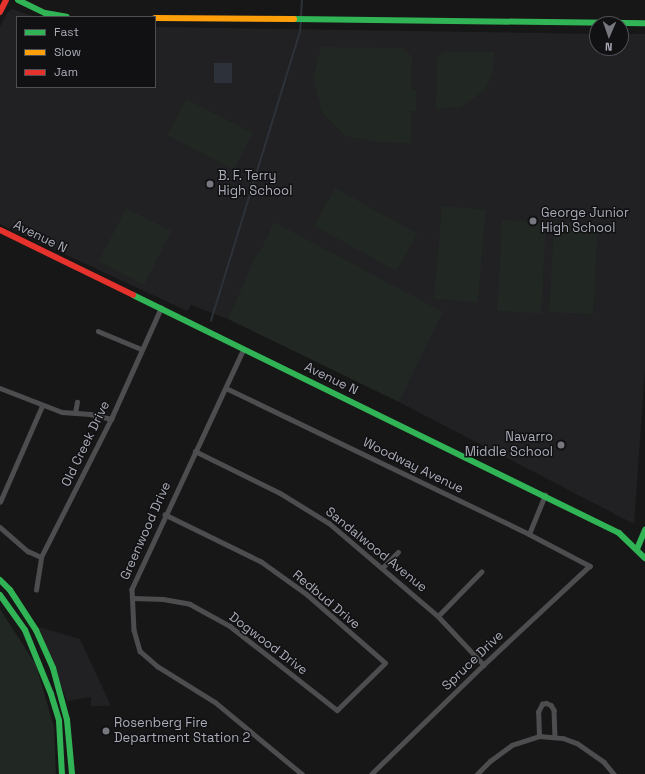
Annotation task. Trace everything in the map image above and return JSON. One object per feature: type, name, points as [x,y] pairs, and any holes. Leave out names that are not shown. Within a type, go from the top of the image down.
[{"type":"street","points":[[0,12],[6,0]]},
{"type":"street","points":[[18,0],[45,13],[62,16]]},
{"type":"street","points":[[156,18],[645,23]]},
{"type":"street","name":"Avenue N","points":[[0,230],[619,532],[645,558]]},
{"type":"street","name":"Old Creek Drive","points":[[36,590],[41,557],[111,419],[141,349],[161,308]]},
{"type":"street","points":[[98,331],[141,349]]},
{"type":"street","name":"Greenwood Drive","points":[[244,349],[165,515],[132,589],[134,630],[140,650],[157,666],[215,702],[302,774]]},
{"type":"street","points":[[0,388],[42,406],[111,419]]},
{"type":"street","name":"Woodway Avenue","points":[[226,388],[529,534],[590,566]]},
{"type":"street","points":[[76,413],[77,402]]},
{"type":"street","points":[[0,502],[42,406]]},
{"type":"street","name":"Sandalwood Avenue","points":[[195,451],[280,493],[328,523],[383,567],[438,616],[484,665]]},
{"type":"street","points":[[529,534],[545,496]]},
{"type":"street","name":"Redbud Drive","points":[[165,515],[261,562],[307,595],[385,663],[337,710]]},
{"type":"street","points":[[0,527],[28,551],[41,557]]},
{"type":"street","points":[[637,549],[645,530]]},
{"type":"street","points":[[383,567],[398,552]]},
{"type":"street","name":"Spruce Drive","points":[[372,774],[484,665],[590,566]]},
{"type":"street","points":[[438,616],[481,572]]},
{"type":"street","points":[[0,580],[10,590],[36,630],[53,668],[67,720],[72,774]]},
{"type":"street","points":[[0,594],[25,630],[51,694],[58,721],[62,774]]},
{"type":"street","name":"Dogwood Drive","points":[[133,598],[163,599],[190,604],[230,626],[337,710]]},
{"type":"street","points":[[539,736],[538,712],[542,704],[546,703],[551,705],[554,710],[555,737]]},
{"type":"street","points":[[477,774],[490,760],[512,745],[539,736],[555,737],[577,743],[592,752],[614,774]]},
{"type":"shaded area","points":[[12,9],[33,16],[16,16],[16,88],[156,88],[156,27],[589,34],[589,56],[629,56],[629,34],[645,34],[645,370],[634,524],[399,402],[228,319],[191,305],[187,311],[0,224],[0,27],[7,13]]},
{"type":"shaded area","points":[[321,47],[403,48],[412,57],[411,90],[416,90],[416,111],[411,111],[411,143],[378,142],[345,136],[322,112],[313,79]]},
{"type":"shaded area","points":[[443,52],[494,52],[493,72],[485,90],[461,107],[436,109],[437,58]]},
{"type":"shaded area","points":[[214,63],[232,63],[232,83],[214,83]]},
{"type":"shaded area","points":[[186,99],[253,133],[234,170],[167,136]]},
{"type":"shaded area","points":[[335,188],[417,234],[396,271],[314,226]]},
{"type":"shaded area","points":[[442,206],[486,210],[478,302],[434,299]]},
{"type":"shaded area","points":[[126,208],[171,231],[144,285],[99,261]]},
{"type":"shaded area","points":[[502,220],[546,222],[541,313],[497,311]]},
{"type":"shaded area","points":[[274,222],[443,312],[399,402],[228,319],[257,253],[260,252]]},
{"type":"shaded area","points":[[554,222],[598,224],[593,314],[549,312]]},
{"type":"shaded area","points":[[0,609],[36,665],[54,727],[56,774],[0,774]]},
{"type":"shaded area","points":[[39,627],[80,639],[111,706],[91,706],[91,697],[67,701]]},
{"type":"waterway","points":[[301,18],[302,0]]},
{"type":"waterway","points":[[211,321],[300,31],[301,22]]},
{"type":"traffic: fast","points":[[18,0],[45,13],[62,16]]},
{"type":"traffic: fast","points":[[294,19],[645,23]]},
{"type":"traffic: fast","points":[[133,295],[619,533],[645,558]]},
{"type":"traffic: fast","points":[[637,549],[645,530]]},
{"type":"traffic: fast","points":[[0,580],[10,590],[36,630],[53,668],[67,720],[72,774]]},
{"type":"traffic: fast","points":[[0,595],[25,630],[51,694],[59,721],[62,774]]},
{"type":"traffic: slow","points":[[156,18],[294,19]]},
{"type":"traffic: jam","points":[[0,12],[6,0]]},
{"type":"traffic: jam","points":[[0,230],[133,295]]},
{"type":"place","name":"B. F. Terry High School","points":[[210,184]]},
{"type":"place","name":"George Junior High School","points":[[533,221]]},
{"type":"place","name":"Navarro Middle School","points":[[561,445]]},
{"type":"place","name":"Rosenberg Fire Department Station 2","points":[[106,731]]}]
